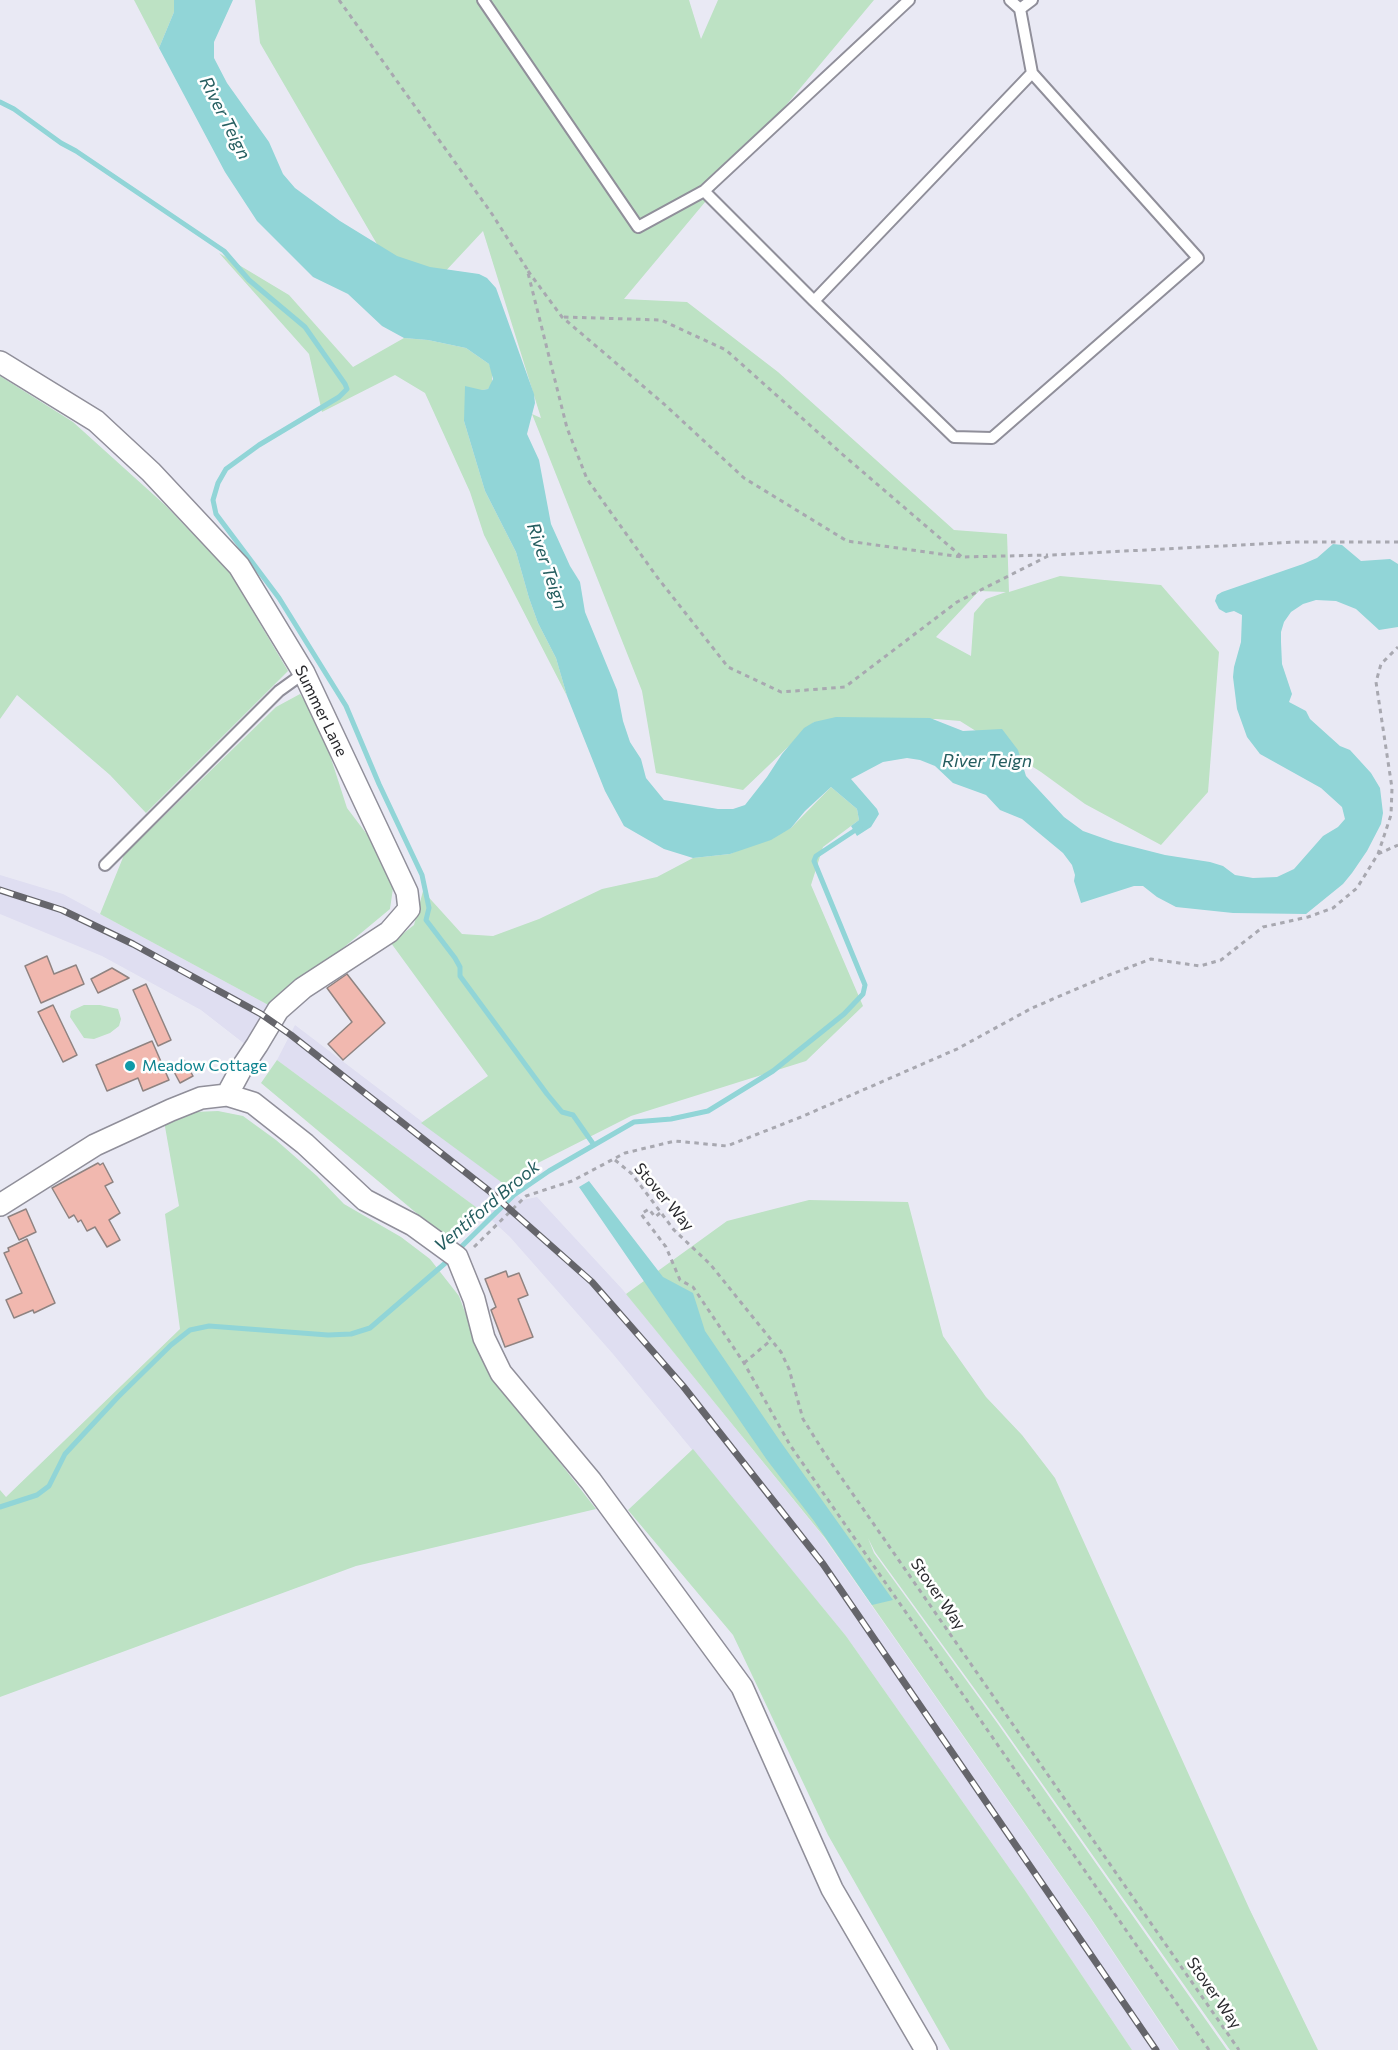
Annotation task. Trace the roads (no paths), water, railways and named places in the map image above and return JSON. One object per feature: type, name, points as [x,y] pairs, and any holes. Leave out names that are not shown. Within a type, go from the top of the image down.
[{"type":"street","name":"Summer Lane","points":[[0,362],[96,421],[151,472],[239,566],[304,673],[407,892],[409,909],[389,932],[303,988],[278,1010],[227,1095]]},
{"type":"street","points":[[0,1205],[95,1145],[201,1098],[227,1095],[253,1103],[305,1144],[364,1200],[413,1225],[453,1254],[474,1299],[484,1338],[501,1373],[591,1481],[742,1687],[832,1889],[926,2050]]},
{"type":"lane","points":[[483,0],[638,226],[704,191],[909,0]]},
{"type":"lane","points":[[704,191],[954,437],[992,438],[1198,258],[1032,73],[1020,9],[1010,0]]},
{"type":"lane","points":[[1020,9],[1032,0]]},
{"type":"lane","points":[[814,301],[1032,73]]},
{"type":"lane","points":[[105,865],[279,691],[304,673]]},
{"type":"water","name":"River Teign","points":[[174,0],[233,0],[214,42],[214,58],[227,83],[269,142],[283,174],[295,188],[340,221],[397,256],[430,267],[479,274],[487,278],[496,288],[534,394],[535,403],[527,434],[539,460],[551,524],[580,582],[585,612],[617,690],[630,742],[641,759],[646,778],[664,800],[718,809],[733,809],[745,805],[782,754],[804,728],[814,722],[836,717],[930,718],[963,731],[1002,729],[1018,750],[1026,776],[1064,817],[1083,831],[1114,842],[1165,855],[1210,862],[1223,866],[1235,875],[1253,878],[1277,877],[1294,869],[1323,836],[1338,827],[1345,819],[1342,807],[1321,788],[1260,754],[1247,737],[1237,709],[1233,677],[1241,642],[1242,615],[1234,611],[1226,613],[1219,609],[1215,601],[1217,595],[1222,592],[1317,558],[1333,544],[1342,545],[1361,561],[1390,559],[1398,564],[1398,627],[1379,630],[1356,609],[1336,601],[1316,600],[1303,604],[1291,612],[1281,632],[1282,664],[1292,694],[1289,702],[1306,711],[1310,719],[1340,746],[1350,750],[1371,773],[1380,788],[1383,813],[1381,824],[1352,873],[1343,884],[1306,914],[1233,913],[1176,907],[1143,886],[1134,886],[1081,903],[1072,865],[1063,853],[1022,819],[1000,810],[986,795],[953,783],[935,766],[907,758],[883,762],[851,779],[879,814],[871,827],[857,836],[851,826],[859,820],[857,809],[831,787],[805,811],[791,828],[771,840],[730,854],[693,858],[664,849],[624,826],[605,791],[567,696],[556,658],[538,623],[516,552],[485,491],[464,421],[465,386],[488,389],[493,379],[489,364],[466,348],[428,340],[404,338],[382,326],[348,294],[313,277],[257,221],[225,172],[159,48],[174,12]]},
{"type":"water","points":[[589,1181],[663,1277],[693,1293],[705,1331],[893,1600],[872,1605],[814,1521],[767,1460],[579,1187]]},
{"type":"waterway","points":[[0,102],[14,109],[61,143],[224,251],[249,280],[305,327],[345,384],[347,389],[339,397],[259,445],[226,469],[218,483],[213,500],[216,514],[279,598],[346,706],[379,784],[422,875],[429,908],[426,920],[455,958],[460,967],[460,976],[547,1094],[562,1112],[573,1115],[594,1145]]},
{"type":"waterway","name":"Ventiford Brook","points":[[456,1252],[514,1195],[549,1171],[634,1122],[671,1119],[708,1111],[773,1071],[844,1014],[863,994],[865,985],[814,861],[816,856],[860,827]]},
{"type":"waterway","name":"Ventiford Brook","points":[[0,1507],[37,1495],[49,1486],[65,1454],[118,1397],[171,1345],[190,1330],[209,1326],[328,1335],[351,1334],[370,1328],[450,1259]]},
{"type":"railway","points":[[0,890],[62,910],[133,944],[261,1014],[488,1190],[592,1282],[683,1386],[823,1564],[1156,2050]]},
{"type":"place","name":"Meadow Cottage","points":[[130,1066]]}]
